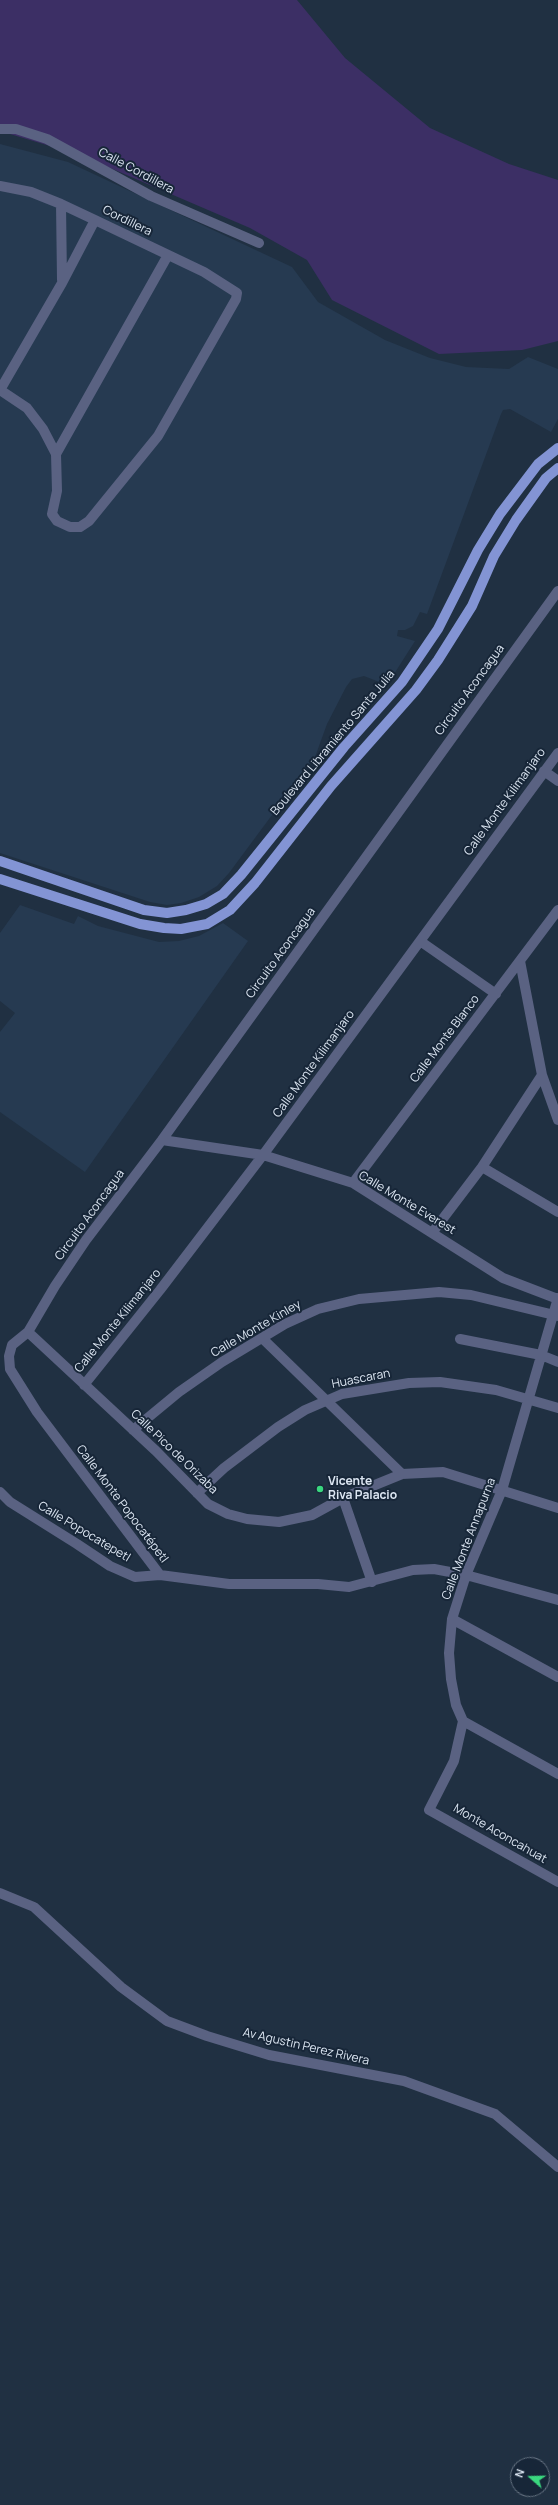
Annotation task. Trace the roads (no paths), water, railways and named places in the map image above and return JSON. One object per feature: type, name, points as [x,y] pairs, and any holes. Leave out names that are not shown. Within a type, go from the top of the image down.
[{"type":"main road","name":"Boulevard Libramiento Santa Julia","points":[[0,861],[151,911],[167,913],[186,910],[206,904],[223,894],[241,875],[344,747],[402,682],[438,629],[478,550],[500,514],[538,464],[558,448]]},
{"type":"main road","points":[[0,879],[140,924],[164,928],[181,929],[207,924],[230,910],[255,883],[331,786],[416,690],[438,660],[472,606],[494,556],[516,520],[546,478],[558,468]]},
{"type":"street","name":"Calle Cordillera","points":[[0,129],[16,129],[47,139],[152,196],[259,244]]},
{"type":"street","name":"Cordillera","points":[[0,186],[31,192],[61,204],[204,272],[237,293],[236,299],[158,436],[89,521],[80,527],[62,525],[52,514],[57,490],[56,454]]},
{"type":"street","points":[[61,204],[62,283]]},
{"type":"street","points":[[56,454],[43,429],[27,408],[0,390],[62,283],[95,220]]},
{"type":"street","points":[[56,454],[168,255]]},
{"type":"street","name":"Circuito Aconcagua","points":[[28,1332],[55,1286],[558,591]]},
{"type":"street","name":"Calle Monte Kilimanjaro","points":[[84,1385],[160,1290],[263,1155],[558,752]]},
{"type":"street","points":[[544,771],[558,781]]},
{"type":"street","name":"Calle Monte Blanco","points":[[353,1184],[558,910]]},
{"type":"street","points":[[420,941],[496,994]]},
{"type":"street","points":[[520,961],[542,1075],[558,1120]]},
{"type":"street","points":[[432,1232],[482,1167],[542,1075]]},
{"type":"street","name":"Calle Monte Everest","points":[[162,1140],[263,1155],[353,1184],[432,1232],[503,1278],[558,1299]]},
{"type":"street","points":[[482,1167],[558,1212]]},
{"type":"street","name":"Calle Monte Kinley","points":[[133,1430],[179,1392],[285,1324],[318,1308],[359,1300],[439,1292],[471,1295],[555,1315]]},
{"type":"street","name":"Calle Monte Annapurna","points":[[463,1721],[456,1705],[451,1679],[449,1653],[452,1619],[466,1575],[502,1490],[541,1355],[555,1315],[558,1299]]},
{"type":"street","name":"Calle Pico de Orizaba","points":[[28,1332],[156,1450],[208,1504],[228,1514],[247,1519],[279,1522],[312,1515],[343,1498],[402,1474],[443,1472],[558,1508]]},
{"type":"street","name":"Calle Monte Popocatépetl","points":[[28,1332],[12,1345],[9,1356],[10,1369],[37,1412],[160,1575],[228,1584],[318,1584],[349,1587],[413,1570],[434,1569],[466,1575],[558,1600]]},
{"type":"street","points":[[262,1338],[402,1474]]},
{"type":"street","points":[[460,1339],[541,1355],[558,1362]]},
{"type":"street","name":"Huascaran","points":[[197,1493],[257,1442],[305,1410],[325,1400],[342,1394],[409,1383],[440,1382],[496,1390],[558,1408]]},
{"type":"street","name":"Calle Popocatepetl","points":[[0,1492],[26,1512],[110,1566],[135,1577],[160,1575]]},
{"type":"street","points":[[343,1498],[372,1582]]},
{"type":"street","points":[[452,1619],[558,1677]]},
{"type":"street","points":[[463,1721],[558,1774]]},
{"type":"street","name":"Monte Aconcahuat","points":[[463,1721],[454,1761],[429,1810],[558,1882]]},
{"type":"street","name":"Av Agustin Perez Rivera","points":[[0,1893],[34,1907],[121,1987],[168,2021],[207,2036],[269,2055],[404,2081],[495,2114],[558,2167]]},
{"type":"place","name":"Vicente Riva Palacio","points":[[320,1489]]}]
